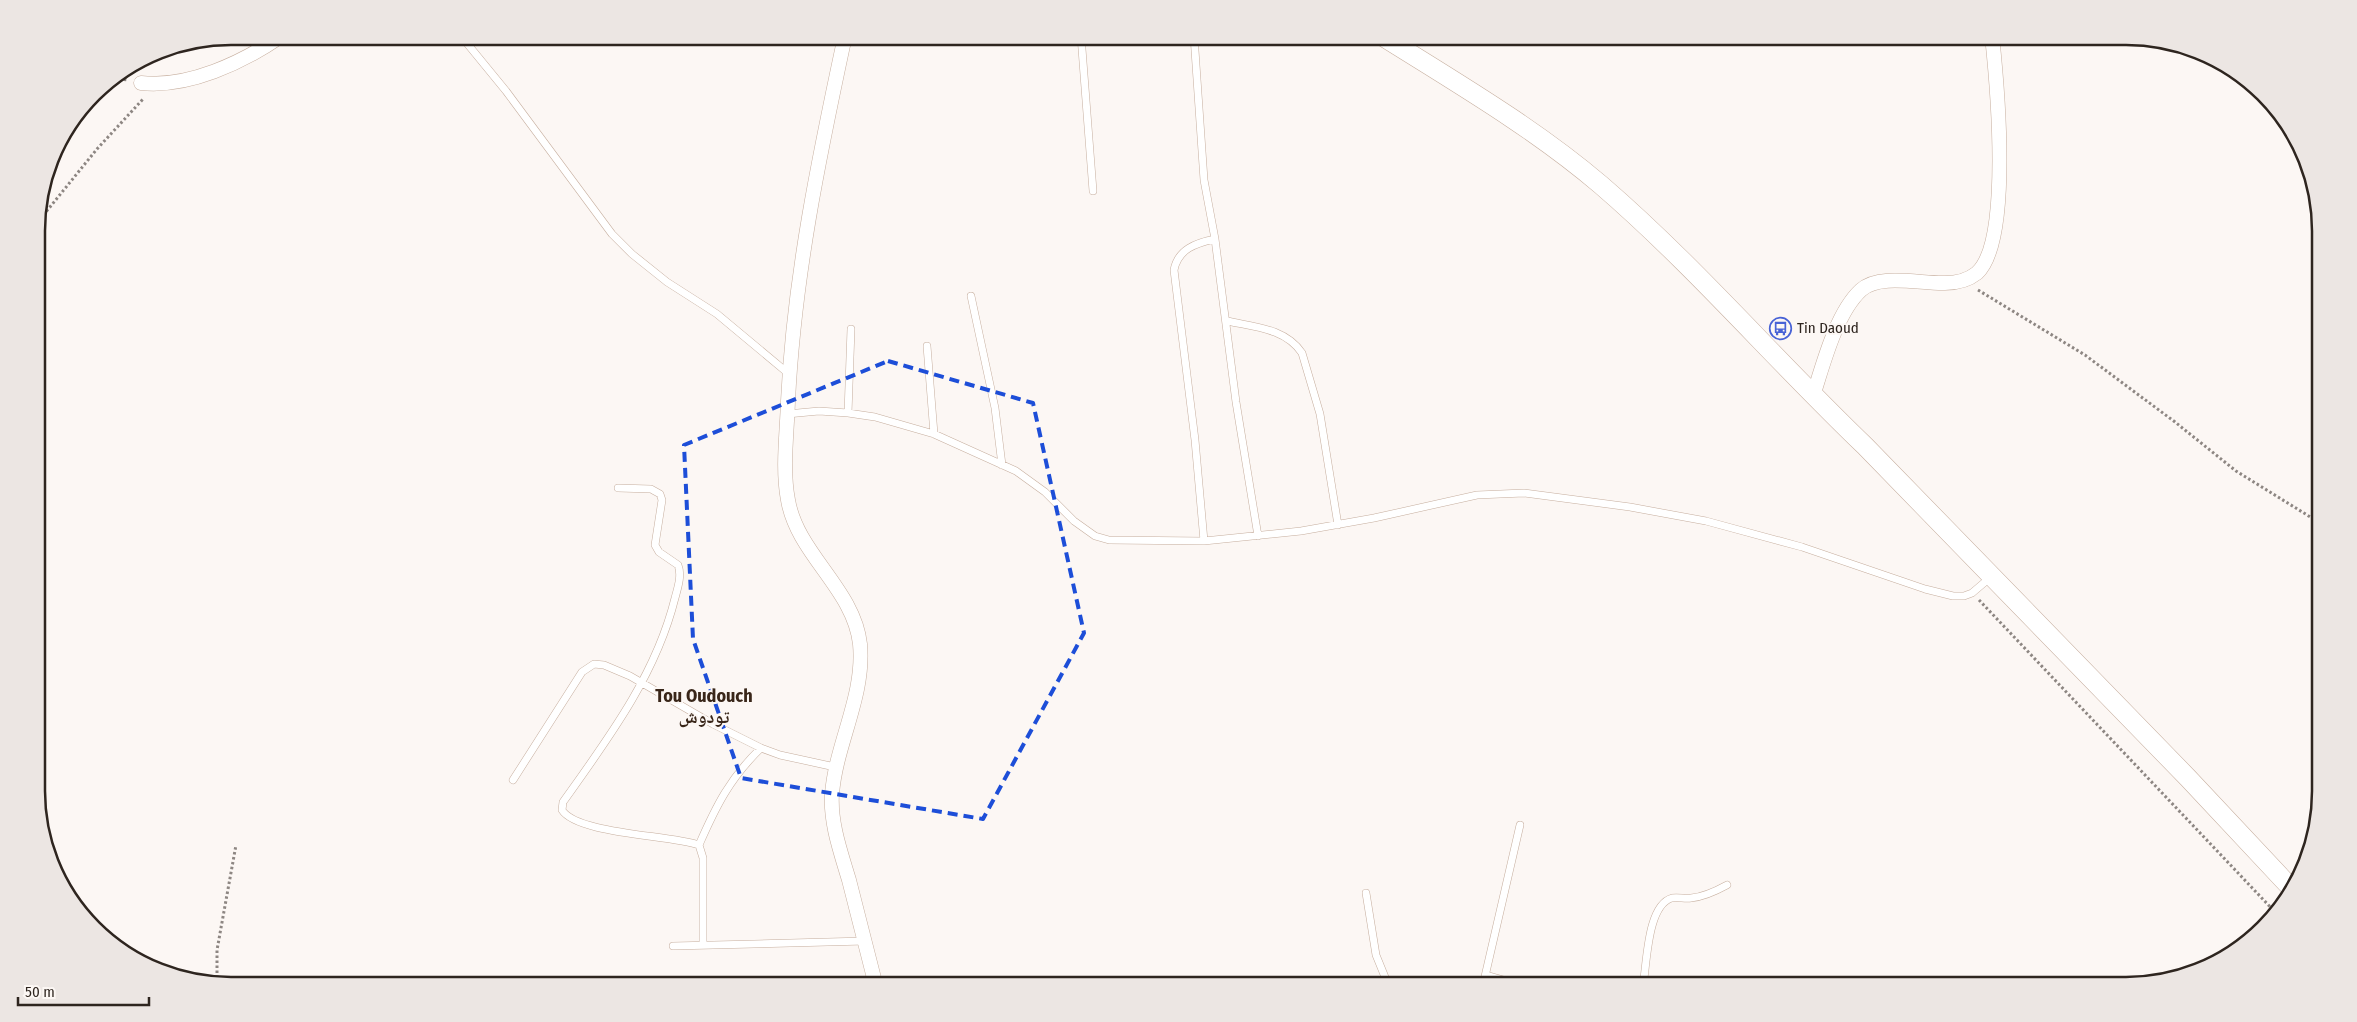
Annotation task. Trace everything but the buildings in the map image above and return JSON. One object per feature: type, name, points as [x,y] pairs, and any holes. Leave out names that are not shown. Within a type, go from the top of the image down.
[{"type":"main road","points":[[1396,45],[1532,132],[1601,185],[1689,268],[1813,396],[1865,446],[2287,884]]},
{"type":"street","points":[[141,82],[160,85],[205,74],[252,55],[267,45]]},
{"type":"street","points":[[843,45],[823,139],[801,260],[789,375],[786,485],[793,523],[844,601],[853,619],[860,642],[858,681],[854,706],[835,767],[832,796],[838,842],[874,977]]},
{"type":"street","points":[[1813,396],[1844,314],[1861,290],[1870,284],[1885,281],[1920,283],[1965,281],[1978,272],[1990,250],[1999,203],[1999,130],[1993,45]]},
{"type":"lane","points":[[468,45],[506,91],[612,234],[632,254],[667,282],[717,314],[789,375]]},
{"type":"lane","points":[[1082,45],[1092,191]]},
{"type":"lane","points":[[1195,45],[1203,172],[1215,239],[1236,402],[1258,536]]},
{"type":"lane","points":[[1204,541],[1195,440],[1174,270],[1176,262],[1184,251],[1197,243],[1215,239]]},
{"type":"lane","points":[[971,296],[995,408],[1002,465]]},
{"type":"lane","points":[[1227,321],[1279,333],[1296,344],[1302,352],[1320,414],[1338,525]]},
{"type":"lane","points":[[848,413],[851,329]]},
{"type":"lane","points":[[927,346],[934,434]]},
{"type":"lane","points":[[788,414],[848,413],[875,417],[934,434],[1016,471],[1045,492],[1074,521],[1095,536],[1109,540],[1131,542],[1204,541],[1258,536],[1338,525],[1477,496],[1534,494],[1630,507],[1706,521],[1802,548],[1937,593],[1964,596],[1972,593],[1992,576]]},
{"type":"lane","points":[[618,488],[652,489],[658,492],[662,500],[655,545],[658,552],[676,562],[680,567],[680,580],[660,642],[642,683],[606,742],[563,802],[562,810],[566,816],[591,825],[699,845]]},
{"type":"lane","points":[[513,780],[585,669],[594,664],[604,665],[642,683],[761,748],[780,755],[835,767]]},
{"type":"lane","points":[[703,944],[703,858],[699,845],[724,791],[745,763],[761,748]]},
{"type":"lane","points":[[1492,977],[1486,975],[1520,825]]},
{"type":"lane","points":[[1645,977],[1651,931],[1655,915],[1661,905],[1673,898],[1704,896],[1728,886]]},
{"type":"lane","points":[[1366,893],[1376,955],[1385,977]]},
{"type":"lane","points":[[673,946],[865,941]]},
{"type":"path","points":[[46,212],[97,149],[143,99],[160,85]]},
{"type":"path","points":[[1965,281],[1997,303],[2085,355],[2175,422],[2236,471],[2312,518]]},
{"type":"path","points":[[1972,593],[2270,908]]},
{"type":"path","points":[[217,977],[217,950],[236,845]]},
{"type":"highlighted area","points":[[888,361],[1033,403],[1084,633],[983,819],[741,778],[693,639],[684,445]]},
{"type":"place","name":"Tin Daoud","points":[[1781,328]]},
{"type":"district","name":"Tou Oudouch تودوش","points":[[704,706]]}]
